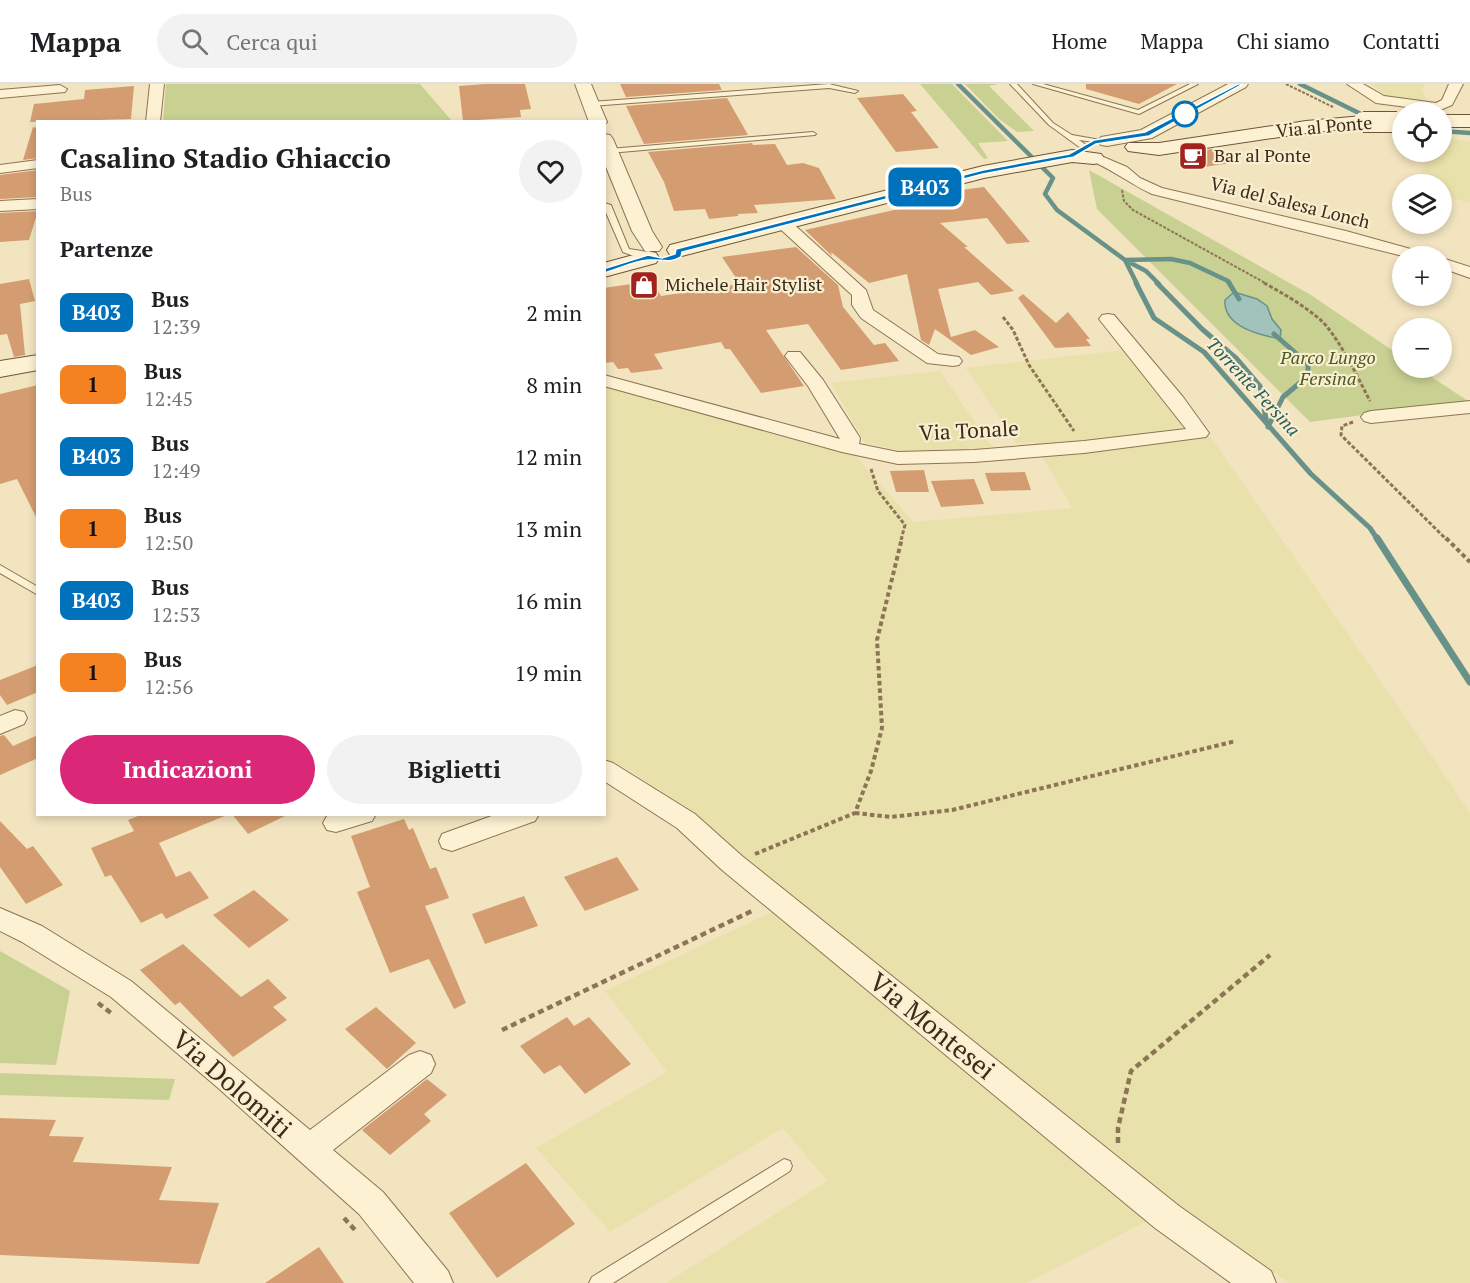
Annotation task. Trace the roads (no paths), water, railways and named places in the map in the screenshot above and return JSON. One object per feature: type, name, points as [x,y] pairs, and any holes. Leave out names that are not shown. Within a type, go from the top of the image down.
[{"type":"main road","points":[[1452,121],[1470,121]]},
{"type":"main road","name":"Via al Ponte","points":[[1089,148],[1131,157],[1180,146],[1306,127],[1392,122]]},
{"type":"main road","points":[[606,269],[648,253],[662,260],[672,259],[679,255],[678,250],[991,170],[1089,148]]},
{"type":"main road","points":[[0,369],[36,362]]},
{"type":"street","points":[[153,120],[158,84]]},
{"type":"street","points":[[583,84],[597,120]]},
{"type":"street","points":[[1131,157],[1155,130],[1239,84]]},
{"type":"street","points":[[1354,84],[1381,100],[1437,107],[1447,102],[1456,84]]},
{"type":"street","points":[[0,94],[60,89]]},
{"type":"street","points":[[607,145],[642,231],[648,253]]},
{"type":"street","name":"Via del Salesa Lonch","points":[[1131,157],[1135,181],[1157,191],[1392,249]]},
{"type":"street","points":[[0,169],[36,164]]},
{"type":"street","points":[[0,206],[36,204]]},
{"type":"street","points":[[783,223],[860,294],[861,305],[867,314],[933,359],[953,361]]},
{"type":"street","points":[[1452,267],[1470,273]]},
{"type":"street","name":"Via Tonale","points":[[606,381],[849,447],[898,458],[1084,447],[1199,433],[1176,401],[1108,319]]},
{"type":"street","points":[[794,356],[816,384],[850,438],[849,447]]},
{"type":"street","points":[[1371,417],[1470,407]]},
{"type":"street","name":"Via Montesei","points":[[611,779],[686,821],[732,863],[1120,1180],[1259,1283]]},
{"type":"street","points":[[336,823],[357,816]]},
{"type":"street","points":[[452,841],[521,816]]},
{"type":"street","name":"Via Dolomiti","points":[[0,919],[32,934],[121,989],[228,1078],[371,1203],[436,1283]]},
{"type":"street","points":[[308,1150],[420,1064]]},
{"type":"lane","points":[[1013,84],[1051,124],[1089,148]]},
{"type":"lane","points":[[1036,84],[1139,112],[1195,84]]},
{"type":"lane","points":[[591,104],[829,86],[855,91]]},
{"type":"lane","points":[[607,145],[813,134]]},
{"type":"lane","points":[[607,205],[626,250],[631,253],[648,253]]},
{"type":"lane","points":[[0,568],[36,591]]},
{"type":"lane","points":[[598,1283],[784,1166]]},
{"type":"water","points":[[1234,292],[1257,299],[1267,306],[1272,319],[1281,330],[1280,339],[1253,332],[1230,317],[1225,300]]},
{"type":"waterway","name":"Torrente Fersina","points":[[958,84],[1053,178],[1045,194],[1057,210],[1125,260]]},
{"type":"waterway","points":[[1300,84],[1365,116]]},
{"type":"waterway","points":[[1452,132],[1470,133]]},
{"type":"waterway","points":[[1125,260],[1171,259],[1190,263],[1230,284]]},
{"type":"waterway","name":"Torrente Fersina","points":[[1125,260],[1137,284]]},
{"type":"waterway","points":[[1127,261],[1146,271],[1159,284]]},
{"type":"waterway","name":"Torrente Fersina","points":[[1136,283],[1154,318],[1204,352],[1267,424]]},
{"type":"waterway","points":[[1157,283],[1202,329],[1237,359],[1260,386],[1267,424]]},
{"type":"waterway","points":[[1229,283],[1239,299]]},
{"type":"waterway","points":[[1269,426],[1283,397],[1308,376],[1308,364],[1274,334]]},
{"type":"waterway","name":"Torrente Fersina","points":[[1269,426],[1311,474],[1370,528],[1378,540]]},
{"type":"waterway","name":"Torrente Fersina","points":[[1377,538],[1470,682]]},
{"type":"place","name":"Bar al Ponte","points":[[1193,156]]},
{"type":"place","name":"Michele Hair Stylist","points":[[644,285]]},
{"type":"park label","name":"Parco Lungo Fersina","points":[[1328,368]]}]
